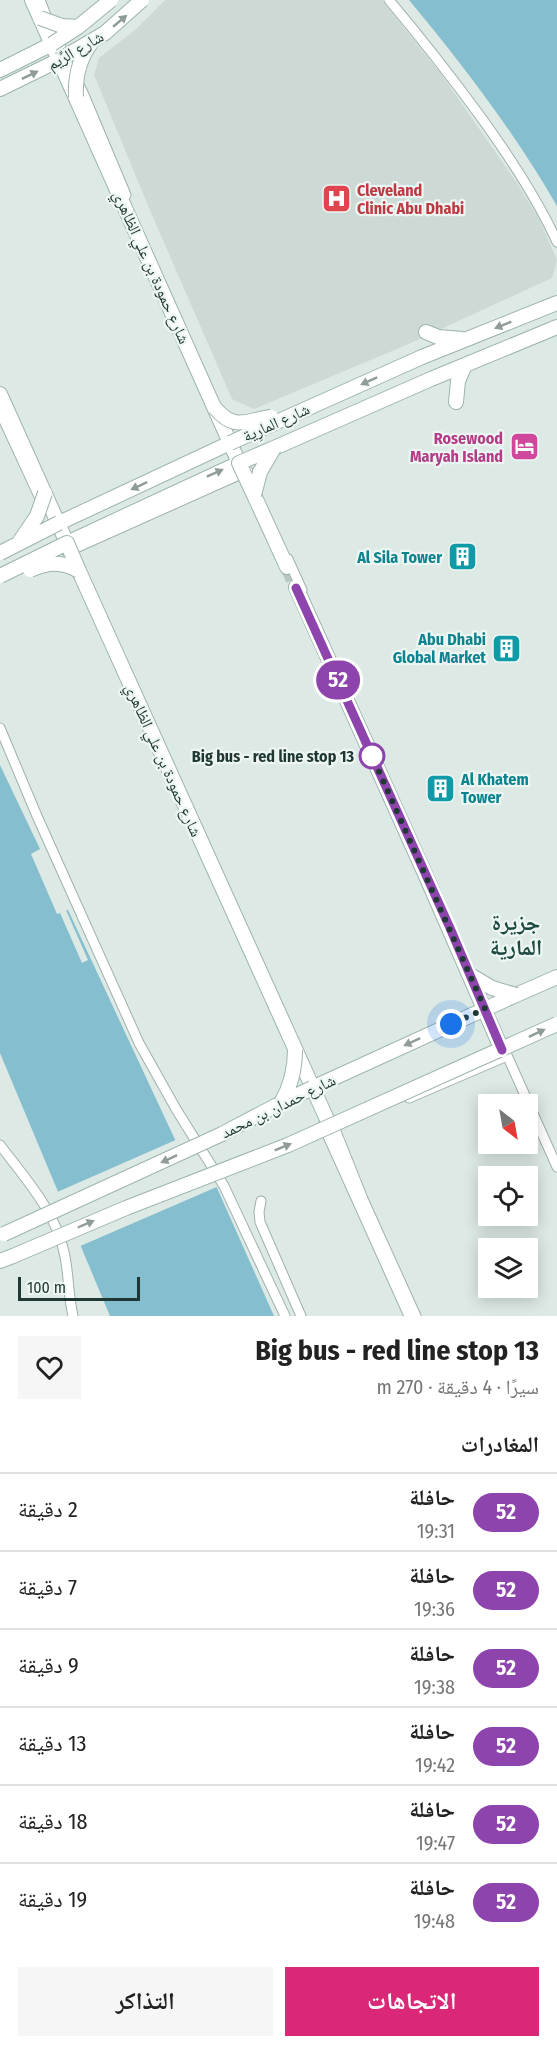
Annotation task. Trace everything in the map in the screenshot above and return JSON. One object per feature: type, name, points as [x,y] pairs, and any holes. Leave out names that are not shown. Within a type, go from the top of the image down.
[{"type":"main road","name":"شارع الرِّيم","points":[[0,70],[78,27],[111,0]]},
{"type":"main road","name":"شارع الرِّيم","points":[[0,89],[93,41],[142,0]]},
{"type":"main road","points":[[37,5],[56,25],[78,27]]},
{"type":"main road","name":"شارع حمودة بن علي الظاهري","points":[[37,5],[53,39],[59,60],[287,567]]},
{"type":"main road","points":[[76,97],[79,66],[93,41]]},
{"type":"main road","name":"شارع المارِية","points":[[0,553],[282,419],[467,339],[557,303]]},
{"type":"main road","name":"شارع المارِية","points":[[5,573],[66,548],[244,467],[274,448],[557,327]]},
{"type":"main road","points":[[426,332],[445,339],[467,339]]},
{"type":"main road","points":[[456,402],[458,381],[465,365]]},
{"type":"main road","name":"شارع حمودة بن علي الظاهري","points":[[0,394],[59,523],[66,548],[79,571],[330,1129]]},
{"type":"main road","points":[[215,408],[226,418],[239,424],[269,417],[282,419]]},
{"type":"main road","points":[[254,495],[260,472],[274,448]]},
{"type":"main road","points":[[17,545],[37,516],[45,493]]},
{"type":"main road","points":[[5,573],[22,572],[52,563],[66,565],[79,571]]},
{"type":"main road","points":[[296,588],[505,1053]]},
{"type":"main road","points":[[470,975],[492,988],[516,995]]},
{"type":"main road","name":"شارع حمدان بن محمد","points":[[2,1235],[222,1134],[312,1088],[557,977]]},
{"type":"main road","points":[[7,1258],[134,1204],[330,1129],[505,1053],[557,1024]]},
{"type":"main road","points":[[281,1103],[289,1089],[293,1074],[295,1050]]},
{"type":"street","points":[[389,0],[457,84],[514,163],[557,242]]},
{"type":"street","points":[[53,39],[97,124],[244,467],[388,783],[557,1167]]},
{"type":"street","points":[[0,412],[66,548],[416,1316]]},
{"type":"street","points":[[0,728],[139,1044],[224,1186],[285,1316]]},
{"type":"street","points":[[330,1129],[409,1316]]},
{"type":"street","points":[[0,1146],[40,1199],[57,1228],[66,1260],[73,1316]]},
{"type":"street","points":[[261,1201],[259,1217],[301,1316]]},
{"type":"street","points":[[253,1245],[267,1239]]},
{"type":"shaded area","name":"Cleveland Clinic Abu Dhabi","points":[[165,0],[382,0],[441,74],[517,183],[539,219],[557,260],[552,278],[404,346],[254,409],[232,399],[94,75],[99,58],[135,30]]},
{"type":"water","points":[[409,0],[557,0],[557,206],[524,152],[487,100]]},
{"type":"water","points":[[0,765],[40,849],[31,854],[57,914],[68,910],[192,1176],[209,1170],[274,1316],[110,1316],[0,1053]]},
{"type":"pier","points":[[66,910],[88,960],[82,963],[60,913]]},
{"type":"pier","points":[[178,1139],[194,1173],[208,1168],[219,1186],[78,1247],[55,1193]]},
{"type":"tunnel","points":[[287,567],[296,587]]},
{"type":"bus line","name":"52","points":[[296,588],[450,928],[502,1050]]},
{"type":"place","name":"Cleveland Clinic Abu Dhabi","points":[[336,199]]},
{"type":"place","name":"Rosewood Maryah Island","points":[[524,447]]},
{"type":"place","name":"Al Sila Tower","points":[[463,557]]},
{"type":"place","name":"Abu Dhabi Global Market","points":[[507,648]]},
{"type":"place","name":"Big bus - red line stop 13","points":[[372,756]]},
{"type":"place","name":"Al Khatem Tower","points":[[440,788]]},
{"type":"district","name":"جزيرة المارية","points":[[516,934]]},
{"type":"route","points":[[372,756],[369,749],[485,1009],[451,1024]]}]
